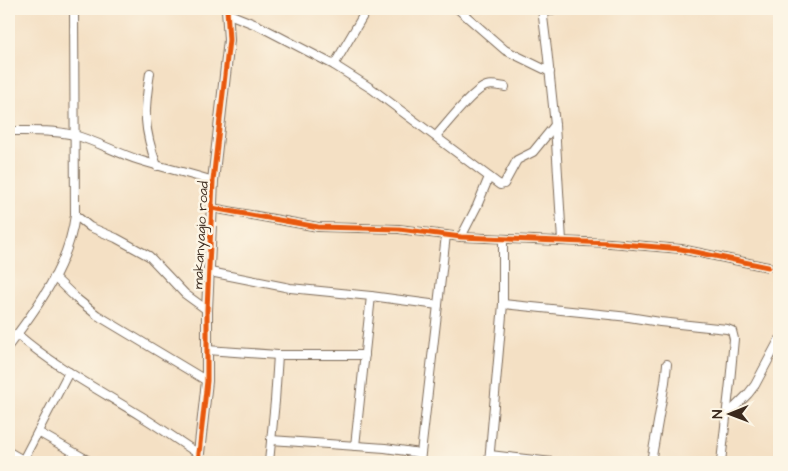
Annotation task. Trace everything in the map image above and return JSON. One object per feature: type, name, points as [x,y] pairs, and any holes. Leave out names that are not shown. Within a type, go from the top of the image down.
[{"type":"street","points":[[9,345],[38,304],[54,277],[71,239],[75,215],[74,9]]},
{"type":"street","points":[[334,65],[367,9]]},
{"type":"street","points":[[458,9],[505,50],[550,72]]},
{"type":"street","points":[[554,9],[542,11],[550,72],[562,241]]},
{"type":"street","points":[[766,9],[779,14]]},
{"type":"street","points":[[228,12],[334,65],[372,89],[500,185],[504,184],[517,160],[533,152],[554,125]]},
{"type":"street","name":"makanyagio road","points":[[198,458],[207,381],[213,181],[229,40],[228,12]]},
{"type":"street","points":[[150,73],[145,118],[146,131],[157,166]]},
{"type":"street","points":[[436,136],[480,89],[488,85],[505,87]]},
{"type":"street","points":[[9,131],[59,133],[74,136],[124,156],[213,181]]},
{"type":"street","points":[[461,237],[489,178]]},
{"type":"street","points":[[212,208],[318,227],[399,229],[503,240],[610,243],[681,249],[768,267]]},
{"type":"street","points":[[75,215],[90,227],[149,256],[184,294],[208,310]]},
{"type":"street","points":[[420,462],[446,235]]},
{"type":"street","points":[[503,240],[503,304],[490,459],[552,462]]},
{"type":"street","points":[[210,272],[290,288],[438,304]]},
{"type":"street","points":[[54,277],[76,299],[97,315],[207,381]]},
{"type":"street","points":[[355,446],[371,296]]},
{"type":"street","points":[[503,304],[629,317],[732,331],[734,339],[721,462]]},
{"type":"street","points":[[17,334],[42,355],[144,418],[198,458]]},
{"type":"street","points":[[727,415],[755,385],[779,340]]},
{"type":"street","points":[[207,350],[278,355],[365,355]]},
{"type":"street","points":[[269,462],[276,401],[278,355]]},
{"type":"street","points":[[651,462],[665,382],[666,364]]},
{"type":"street","points":[[9,452],[22,461],[69,372]]},
{"type":"street","points":[[38,432],[91,462]]},
{"type":"street","points":[[271,440],[420,452]]},
{"type":"cycle path","points":[[198,462],[207,381],[207,310],[213,181],[229,40],[227,9]]},
{"type":"cycle path","points":[[212,208],[318,227],[399,229],[461,237],[610,243],[681,249],[768,267]]}]
